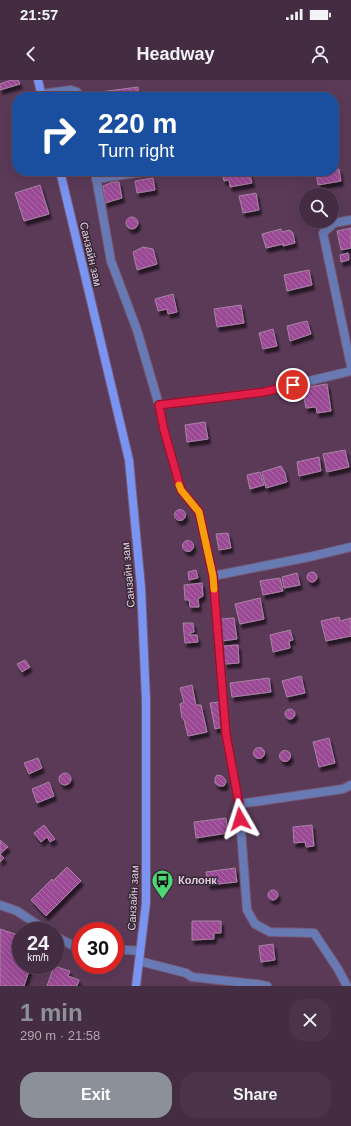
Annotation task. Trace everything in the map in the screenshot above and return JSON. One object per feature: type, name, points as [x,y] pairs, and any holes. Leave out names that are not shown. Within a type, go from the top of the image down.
[{"type":"main road","points":[[38,80],[40,92]]},
{"type":"main road","name":"Санзайн зам","points":[[61,176],[129,460],[141,587],[146,700],[146,903],[136,986]]},
{"type":"street","points":[[59,92],[71,90],[77,92]]},
{"type":"street","points":[[96,176],[110,261],[137,330],[159,405],[164,430],[181,490],[199,512],[213,576],[226,734],[239,804],[247,910],[255,924],[270,932],[314,933],[338,969],[347,986]]},
{"type":"street","points":[[351,220],[334,223],[323,233],[351,366]]},
{"type":"street","points":[[159,405],[264,392],[351,371]]},
{"type":"street","points":[[213,576],[351,547]]},
{"type":"street","points":[[239,804],[344,789],[351,785]]},
{"type":"street","points":[[0,905],[17,911],[34,922]]},
{"type":"street","points":[[124,950],[140,951]]},
{"type":"street","points":[[139,961],[186,973],[192,977],[267,986]]},
{"type":"building","points":[[11,80],[18,80],[20,84],[0,90],[0,84]]},
{"type":"building","points":[[138,87],[138,92],[100,92]]},
{"type":"building","points":[[339,169],[341,181],[318,185],[317,176],[339,176]]},
{"type":"building","points":[[223,176],[250,176],[252,183],[230,187],[229,180],[224,181]]},
{"type":"building","points":[[153,178],[155,190],[137,193],[135,181]]},
{"type":"building","points":[[113,182],[119,182],[122,198],[105,203],[103,186]]},
{"type":"building","points":[[40,185],[49,214],[24,221],[15,193]]},
{"type":"building","points":[[256,193],[259,210],[243,213],[239,196]]},
{"type":"building","points":[[132,217],[136,219],[138,223],[136,227],[132,229],[128,227],[126,223],[128,219]]},
{"type":"building","points":[[351,228],[351,248],[341,250],[337,231]]},
{"type":"building","points":[[281,229],[282,232],[290,230],[293,233],[295,243],[266,248],[262,234]]},
{"type":"building","points":[[143,247],[153,249],[157,264],[137,270],[133,252]]},
{"type":"building","points":[[348,253],[349,260],[341,262],[340,255]]},
{"type":"building","points":[[309,270],[312,285],[287,291],[284,275]]},
{"type":"building","points":[[173,294],[177,312],[168,314],[167,309],[158,311],[155,299]]},
{"type":"building","points":[[241,305],[244,323],[217,327],[214,309]]},
{"type":"building","points":[[307,321],[311,334],[290,341],[287,326]]},
{"type":"building","points":[[273,329],[277,346],[263,349],[259,333]]},
{"type":"building","points":[[327,384],[331,411],[317,413],[316,407],[306,408],[302,388]]},
{"type":"building","points":[[205,422],[208,439],[187,442],[185,425]]},
{"type":"building","points":[[345,450],[349,467],[327,472],[323,454]]},
{"type":"building","points":[[319,457],[321,471],[299,476],[297,462]]},
{"type":"building","points":[[281,466],[285,473],[287,482],[266,488],[262,472]]},
{"type":"building","points":[[260,472],[264,485],[250,489],[247,475]]},
{"type":"building","points":[[178,510],[182,510],[184,511],[184,519],[178,520],[175,517],[175,513]]},
{"type":"building","points":[[228,533],[231,548],[219,550],[216,534]]},
{"type":"building","points":[[186,541],[190,541],[192,542],[192,550],[186,551],[183,548],[183,544]]},
{"type":"building","points":[[196,570],[198,578],[189,580],[188,572]]},
{"type":"building","points":[[310,572],[314,572],[316,573],[316,581],[310,582],[307,579],[307,575]]},
{"type":"building","points":[[297,573],[300,585],[284,588],[282,577]]},
{"type":"building","points":[[280,578],[283,591],[263,595],[260,581]]},
{"type":"building","points":[[202,583],[203,596],[198,599],[199,607],[190,607],[189,600],[185,600],[184,585]]},
{"type":"building","points":[[260,598],[264,619],[240,624],[235,604]]},
{"type":"building","points":[[339,617],[340,621],[351,618],[351,636],[326,641],[321,621]]},
{"type":"building","points":[[234,618],[237,639],[222,641],[220,619]]},
{"type":"building","points":[[183,623],[193,623],[194,632],[190,633],[190,635],[197,635],[198,642],[185,643]]},
{"type":"building","points":[[290,630],[293,640],[289,641],[290,648],[273,652],[270,635]]},
{"type":"building","points":[[238,645],[239,663],[225,664],[223,646]]},
{"type":"building","points":[[25,660],[30,667],[22,672],[17,664]]},
{"type":"building","points":[[301,676],[305,693],[287,697],[282,681]]},
{"type":"building","points":[[269,678],[271,692],[232,697],[230,683]]},
{"type":"building","points":[[192,685],[196,705],[201,705],[207,732],[188,736],[184,720],[182,718],[180,704],[184,702],[180,688]]},
{"type":"building","points":[[219,702],[223,727],[215,729],[210,703]]},
{"type":"building","points":[[288,709],[292,709],[294,710],[294,718],[288,719],[285,716],[285,712]]},
{"type":"building","points":[[329,738],[335,763],[319,767],[313,742]]},
{"type":"building","points":[[259,747],[263,749],[265,753],[263,757],[259,759],[255,757],[253,753],[255,749]]},
{"type":"building","points":[[285,750],[289,752],[291,756],[289,760],[285,762],[281,760],[279,756],[281,752]]},
{"type":"building","points":[[38,758],[42,768],[29,774],[24,763]]},
{"type":"building","points":[[63,773],[67,773],[71,779],[67,785],[63,785],[59,781],[59,777]]},
{"type":"building","points":[[217,775],[222,776],[225,779],[226,782],[224,786],[219,786],[215,783],[215,778]]},
{"type":"building","points":[[49,782],[54,796],[37,803],[32,789]]},
{"type":"building","points":[[226,818],[228,833],[196,838],[194,822]]},
{"type":"building","points":[[44,825],[55,839],[50,842],[47,837],[41,842],[34,833]]},
{"type":"building","points":[[312,825],[314,846],[306,847],[305,842],[294,843],[293,827]]},
{"type":"building","points":[[0,840],[8,847],[0,854]]},
{"type":"building","points":[[0,854],[4,858],[0,862]]},
{"type":"building","points":[[67,867],[81,881],[46,916],[31,900],[52,879],[53,881]]},
{"type":"building","points":[[235,868],[237,882],[208,885],[206,872]]},
{"type":"building","points":[[271,890],[275,890],[277,891],[277,899],[271,900],[268,897],[268,893]]},
{"type":"building","points":[[192,921],[221,921],[221,933],[214,933],[214,939],[192,940]]},
{"type":"building","points":[[0,929],[12,933],[12,974],[28,974],[24,986],[0,986]]},
{"type":"building","points":[[273,944],[275,960],[261,962],[259,946]]},
{"type":"building","points":[[64,969],[70,971],[68,976],[79,980],[77,986],[47,986],[51,974],[64,974]]},
{"type":"slow traffic","points":[[179,485],[181,490],[199,512],[213,576],[214,589]]},
{"type":"place","name":"Колонк","points":[[162,900]]},
{"type":"route","points":[[240,819],[239,804],[226,734],[213,576],[199,512],[181,490],[164,430],[159,405],[264,392],[293,385]]}]
